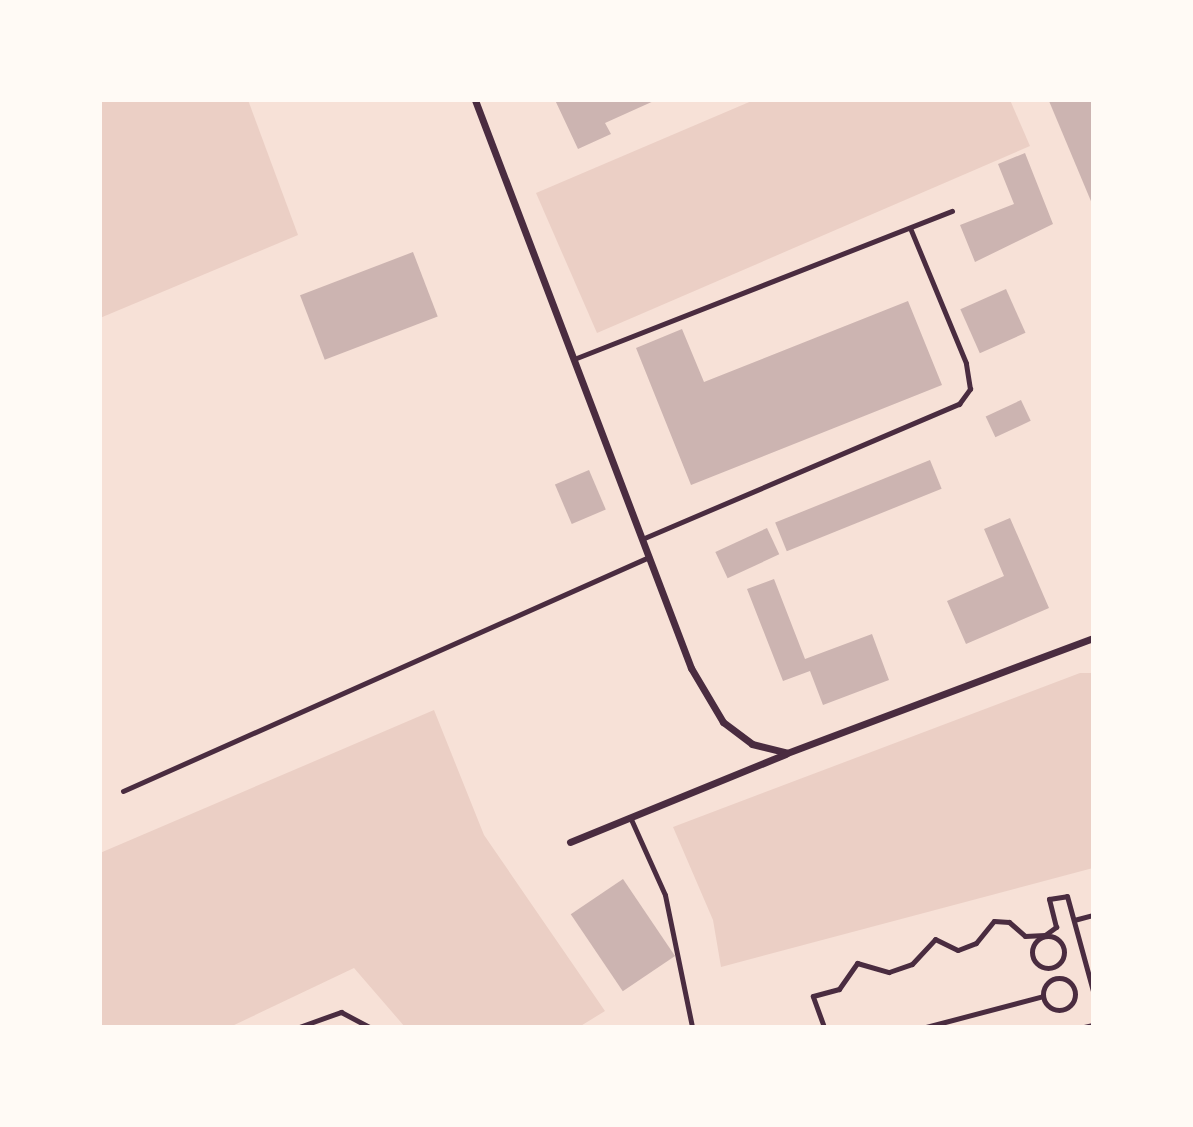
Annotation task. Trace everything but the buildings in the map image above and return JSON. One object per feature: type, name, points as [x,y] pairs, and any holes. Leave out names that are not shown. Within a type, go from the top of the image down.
[{"type":"street","points":[[475,100],[691,668],[723,722],[752,744],[787,753]]},
{"type":"street","points":[[570,842],[787,753],[1093,638]]},
{"type":"lane","points":[[574,359],[952,211]]},
{"type":"lane","points":[[642,539],[959,404],[970,389],[966,363],[910,228]]},
{"type":"lane","points":[[124,791],[649,557]]},
{"type":"lane","points":[[630,817],[665,895],[692,1027]]},
{"type":"lane","points":[[824,1027],[813,996],[839,989],[857,963],[889,972],[912,964],[935,939],[958,950],[976,943],[994,921],[1009,922],[1025,936],[1045,935],[1065,949],[1051,968],[1032,954],[1045,935],[1056,927],[1049,900],[1067,896],[1093,991]]},
{"type":"lane","points":[[1074,920],[1093,915]]},
{"type":"lane","points":[[926,1027],[1043,996],[1056,977],[1075,990],[1062,1010],[1043,996]]},
{"type":"lane","points":[[299,1027],[341,1012],[369,1027]]},
{"type":"lane","points":[[1084,1027],[1093,1025]]},
{"type":"shaded area","points":[[100,100],[248,100],[298,235],[100,318]]},
{"type":"shaded area","points":[[754,100],[1010,100],[1030,146],[597,333],[536,193]]},
{"type":"shaded area","points":[[1080,673],[1093,673],[1093,868],[721,967],[713,920],[673,827]]},
{"type":"shaded area","points":[[434,710],[484,835],[605,1011],[579,1027],[405,1027],[354,968],[230,1027],[100,1027],[100,853]]}]
